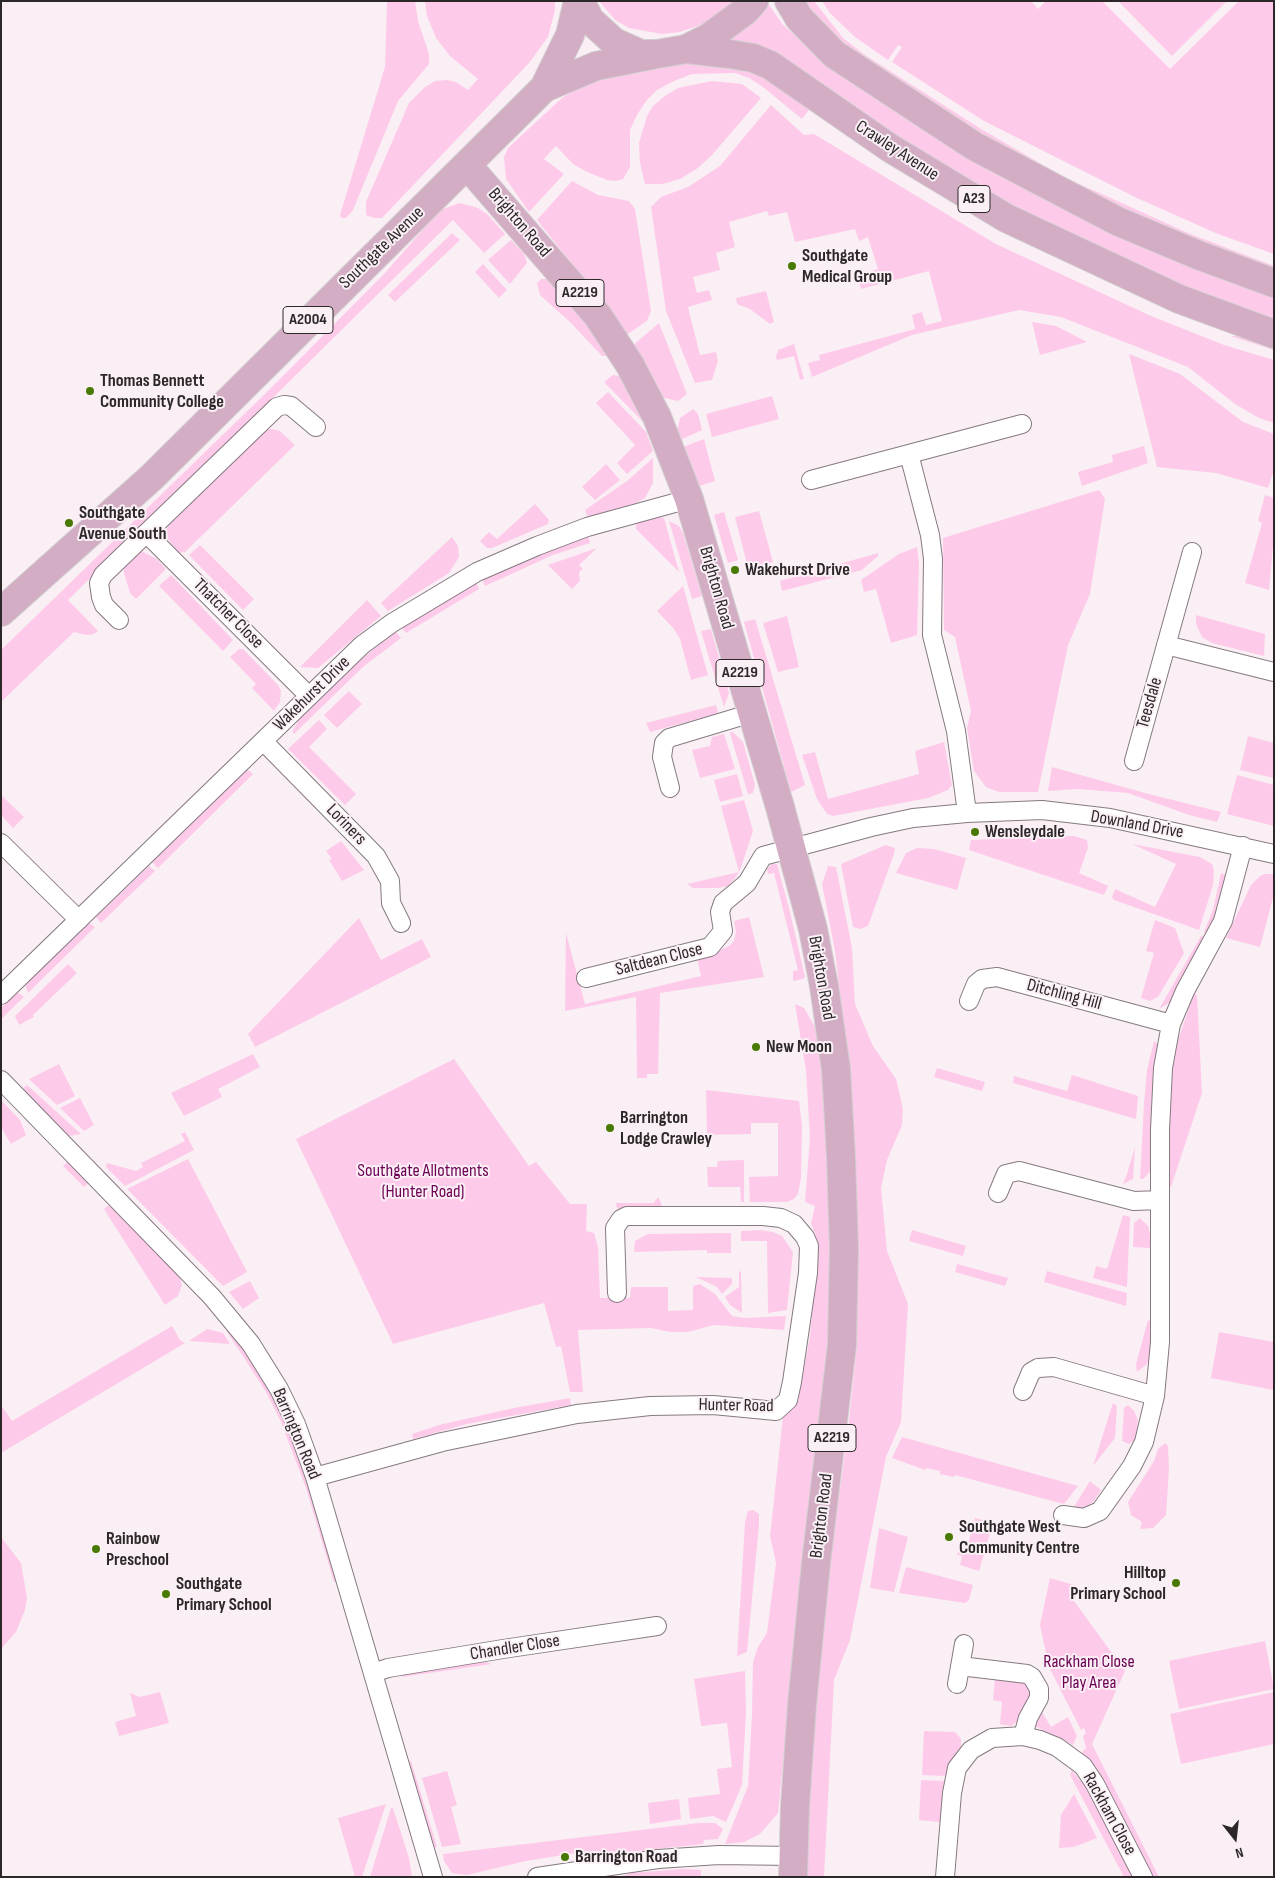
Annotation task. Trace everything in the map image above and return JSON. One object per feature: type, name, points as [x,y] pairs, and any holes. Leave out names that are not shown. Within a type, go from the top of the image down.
[{"type":"main road","points":[[579,1],[590,20],[614,42],[640,54],[657,54]]},
{"type":"main road","name":"Southgate Avenue","points":[[1,612],[152,477],[544,88],[570,35],[579,1]]},
{"type":"main road","points":[[686,49],[720,31],[746,11],[754,1]]},
{"type":"main road","points":[[789,1],[808,28],[834,54],[902,101],[974,146],[1116,220],[1198,255],[1274,283]]},
{"type":"main road","name":"Southgate Avenue","points":[[544,88],[596,66],[686,49]]},
{"type":"main road","name":"Crawley Avenue","points":[[686,49],[753,58],[770,65],[890,148],[1006,218],[1179,299],[1274,334]]},
{"type":"main road","name":"Brighton Road","points":[[467,165],[598,316],[630,365],[657,417],[689,499],[792,847],[824,986],[836,1069],[841,1157],[844,1249],[842,1345],[804,1686],[793,1866]]},
{"type":"street","points":[[119,620],[104,605],[99,582],[103,575],[277,407],[291,406],[316,427]]},
{"type":"street","points":[[811,480],[1022,424]]},
{"type":"street","points":[[909,454],[930,535],[933,559],[932,634],[956,731],[967,813]]},
{"type":"street","name":"Wakehurst Drive","points":[[1,995],[362,645],[392,623],[477,572],[588,527],[689,499]]},
{"type":"street","name":"Thatcher Close","points":[[146,534],[309,696]]},
{"type":"street","name":"Teesdale","points":[[1134,761],[1192,552]]},
{"type":"street","points":[[1166,645],[1274,672]]},
{"type":"street","points":[[670,788],[662,757],[664,744],[669,738],[752,713]]},
{"type":"street","name":"Loriners","points":[[264,742],[376,856],[390,882],[391,904],[401,923]]},
{"type":"street","name":"Downland Drive","points":[[792,847],[913,818],[967,813],[1042,810],[1091,816],[1243,846],[1274,854]]},
{"type":"street","points":[[1,843],[79,920]]},
{"type":"street","points":[[1063,1515],[1084,1518],[1100,1511],[1132,1466],[1144,1442],[1155,1396],[1160,1342],[1160,1098],[1163,1068],[1171,1024],[1185,991],[1223,921],[1243,846]]},
{"type":"street","name":"Saltdean Close","points":[[586,978],[710,947],[723,932],[720,912],[723,903],[747,883],[763,856],[792,847]]},
{"type":"street","name":"Ditchling Hill","points":[[968,1001],[976,984],[982,979],[997,977],[1171,1024]]},
{"type":"street","name":"Barrington Road","points":[[1,1080],[233,1321],[251,1344],[279,1389],[296,1424],[315,1477],[433,1877]]},
{"type":"street","points":[[998,1194],[1006,1174],[1019,1171],[1134,1201],[1160,1200]]},
{"type":"street","name":"Hunter Road","points":[[315,1477],[451,1440],[577,1414],[650,1406],[704,1405],[776,1411],[788,1400],[808,1273],[806,1237],[794,1224],[781,1218],[763,1216],[627,1216],[621,1219],[615,1228],[617,1293]]},
{"type":"street","points":[[1023,1392],[1031,1372],[1038,1368],[1054,1367],[1155,1396]]},
{"type":"street","name":"Chandler Close","points":[[373,1674],[388,1668],[657,1626]]},
{"type":"street","points":[[957,1684],[964,1644]]},
{"type":"street","points":[[960,1666],[1027,1674],[1032,1677],[1039,1689],[1039,1698],[1028,1718],[1023,1736]]},
{"type":"street","name":"Rackham Close","points":[[945,1877],[956,1768],[971,1750],[992,1738],[1023,1736],[1057,1747],[1082,1766],[1095,1784],[1143,1877]]},
{"type":"street","points":[[537,1877],[600,1866],[666,1858],[719,1855],[793,1866]]},
{"type":"green space","points":[[387,1],[415,1],[418,21],[429,54],[429,64],[398,101],[353,210],[346,218],[341,218],[340,215],[385,67]]},
{"type":"green space","points":[[425,1],[555,1],[555,10],[548,37],[529,63],[382,218],[374,218],[366,215],[366,202],[409,103],[425,87],[435,81],[447,80],[456,82],[468,90],[478,79],[450,56],[436,38],[427,16]]},
{"type":"green space","points":[[599,1],[735,1],[712,21],[680,32],[662,34],[629,28],[615,20]]},
{"type":"green space","points":[[805,1],[814,1],[843,38],[865,55],[981,129],[1064,177],[1188,233],[1274,266],[1274,273],[1185,239],[1012,155],[839,45]]},
{"type":"green space","points":[[822,1],[1031,1],[1038,9],[1046,1],[1102,1],[1170,69],[1239,1],[1274,1],[1274,254],[1218,234],[1137,198],[984,121],[892,62],[902,47],[898,45],[888,60],[855,37],[830,13]]},
{"type":"green space","points":[[1118,1],[1227,1],[1172,56]]},
{"type":"green space","points":[[767,2],[783,25],[819,55],[1274,295],[1274,323],[1212,301],[1019,211],[728,41],[749,24]]},
{"type":"green space","points":[[703,63],[761,73],[811,107],[802,119],[749,78],[735,73],[692,74],[657,90],[646,101],[630,130],[630,167],[623,179],[616,181],[607,180],[587,172],[573,164],[556,146],[544,159],[564,174],[529,212],[506,179],[504,157],[508,148],[562,98],[581,86],[605,78],[676,64]]},
{"type":"green space","points":[[712,81],[742,84],[761,98],[712,155],[698,168],[680,179],[663,184],[645,184],[640,163],[639,143],[647,116],[653,106],[678,88]]},
{"type":"green space","points":[[771,105],[804,135],[814,134],[996,244],[1151,316],[1224,345],[1274,360],[1274,423],[1259,418],[1235,404],[1188,367],[1061,317],[1019,310],[912,335],[812,377],[808,363],[820,360],[819,355],[915,329],[912,315],[922,312],[926,325],[942,321],[929,271],[861,289],[857,275],[878,269],[868,237],[859,241],[855,229],[795,242],[787,212],[769,216],[767,211],[729,222],[735,247],[716,253],[720,270],[693,277],[697,293],[709,290],[712,300],[688,307],[700,355],[716,352],[718,361],[712,380],[695,383],[666,311],[651,207],[661,197],[688,187],[720,166]]},
{"type":"green space","points":[[572,181],[598,195],[629,201],[635,209],[651,311],[647,321],[626,335],[605,305],[537,220]]},
{"type":"green space","points":[[460,203],[478,208],[487,214],[505,234],[484,253],[453,220],[68,600],[98,631],[94,634],[86,635],[74,632],[1,702],[1,650],[270,389],[385,273],[440,210]]},
{"type":"green space","points":[[452,233],[460,240],[395,302],[388,295]]},
{"type":"green space","points":[[511,240],[524,253],[527,263],[510,284],[488,260]]},
{"type":"green space","points":[[483,264],[507,290],[499,298],[475,272]]},
{"type":"green space","points":[[541,279],[551,279],[583,316],[608,356],[602,356],[571,323],[540,295],[537,283]]},
{"type":"green space","points":[[766,291],[774,322],[770,324],[750,309],[737,304],[736,298]]},
{"type":"green space","points":[[1032,322],[1056,326],[1087,342],[1040,355]]},
{"type":"green space","points":[[659,323],[687,394],[678,401],[660,397],[631,347]]},
{"type":"green space","points":[[1230,336],[1250,336],[1274,344],[1274,350]]},
{"type":"green space","points":[[794,344],[804,379],[800,380],[794,356],[777,360],[776,357],[778,350]]},
{"type":"green space","points":[[1129,354],[1180,374],[1243,422],[1274,434],[1274,470],[1268,488],[1216,473],[1157,467]]},
{"type":"green space","points":[[613,375],[619,376],[624,380],[650,429],[604,382]]},
{"type":"green space","points":[[608,392],[646,432],[653,451],[627,474],[617,463],[635,445],[596,403]]},
{"type":"green space","points":[[772,396],[779,419],[712,437],[706,414]]},
{"type":"green space","points":[[693,409],[698,414],[702,430],[680,440],[677,432],[680,418]]},
{"type":"green space","points":[[272,429],[280,431],[295,445],[185,552],[178,553],[165,535],[170,519],[263,430]]},
{"type":"green space","points":[[704,439],[715,481],[700,486],[683,447]]},
{"type":"green space","points":[[1144,446],[1148,463],[1082,486],[1078,472],[1113,462],[1112,455]]},
{"type":"green space","points":[[653,458],[653,483],[645,498],[636,503],[588,517],[585,510],[627,481]]},
{"type":"green space","points":[[606,464],[620,480],[595,500],[582,487]]},
{"type":"green space","points":[[1099,490],[1105,499],[1090,594],[1068,645],[1038,792],[999,792],[986,787],[974,771],[967,728],[971,711],[955,637],[944,630],[943,538]]},
{"type":"green space","points":[[1265,495],[1274,498],[1274,535],[1269,590],[1245,583],[1262,523],[1258,521]]},
{"type":"green space","points":[[535,504],[549,520],[548,524],[492,548],[487,548],[480,541],[489,532],[497,539]]},
{"type":"green space","points":[[759,511],[773,562],[748,568],[735,517]]},
{"type":"green space","points":[[724,512],[738,560],[728,563],[714,515]]},
{"type":"green space","points":[[656,517],[664,518],[679,572],[636,529],[637,520]]},
{"type":"green space","points":[[669,521],[679,526],[683,533],[702,596],[692,599]]},
{"type":"green space","points":[[588,535],[590,543],[553,555],[485,586],[482,578],[511,564]]},
{"type":"green space","points":[[452,537],[458,546],[459,557],[449,573],[388,611],[381,603]]},
{"type":"green space","points":[[200,545],[254,599],[243,610],[189,555]]},
{"type":"green space","points":[[917,547],[919,563],[917,635],[891,643],[876,589],[864,592],[861,580],[899,554]]},
{"type":"green space","points":[[597,548],[579,565],[583,569],[579,572],[580,581],[572,589],[548,565]]},
{"type":"green space","points":[[139,550],[157,559],[166,569],[136,599],[130,593],[124,567]]},
{"type":"green space","points":[[878,553],[878,556],[862,570],[782,591],[780,581]]},
{"type":"green space","points":[[171,575],[233,640],[223,651],[159,586]]},
{"type":"green space","points":[[476,582],[479,589],[406,633],[401,627]]},
{"type":"green space","points":[[683,586],[708,675],[691,680],[680,639],[674,629],[657,611]]},
{"type":"green space","points":[[367,600],[381,616],[318,668],[300,667]]},
{"type":"green space","points":[[1196,615],[1265,634],[1264,656],[1212,643],[1202,637],[1196,624]]},
{"type":"green space","points":[[787,616],[799,667],[778,672],[763,623]]},
{"type":"green space","points":[[755,619],[805,785],[791,792],[744,622]]},
{"type":"green space","points":[[711,629],[729,693],[724,707],[701,631]]},
{"type":"green space","points":[[395,631],[401,638],[363,667],[294,734],[292,732],[304,711]]},
{"type":"green space","points":[[239,649],[243,649],[278,685],[281,691],[280,702],[274,711],[252,688],[256,684],[230,657]]},
{"type":"green space","points":[[349,691],[362,704],[337,728],[324,715]]},
{"type":"green space","points":[[716,705],[718,712],[715,714],[650,732],[646,723]]},
{"type":"green space","points":[[319,720],[327,729],[309,747],[356,794],[345,805],[288,749]]},
{"type":"green space","points":[[732,731],[743,742],[755,785],[753,793],[748,794],[730,733]]},
{"type":"green space","points":[[724,734],[735,769],[700,778],[692,750],[710,746],[712,737]]},
{"type":"green space","points":[[1248,736],[1274,743],[1274,778],[1240,770]]},
{"type":"green space","points":[[944,742],[952,785],[948,790],[928,798],[833,816],[827,814],[817,799],[802,755],[815,752],[828,799],[919,774],[915,751]]},
{"type":"green space","points":[[1052,767],[1221,812],[1217,822],[1189,815],[1128,793],[1078,789],[1048,791]]},
{"type":"green space","points":[[247,769],[253,774],[158,868],[152,862]]},
{"type":"green space","points":[[737,774],[743,796],[720,802],[714,780]]},
{"type":"green space","points":[[1237,775],[1274,785],[1274,826],[1227,814]]},
{"type":"green space","points":[[1,795],[24,817],[13,828],[1,815]]},
{"type":"green space","points":[[744,800],[753,831],[739,872],[721,806]]},
{"type":"green space","points":[[1074,836],[1087,840],[1088,848],[1079,873],[1108,886],[1104,895],[969,850],[971,840]]},
{"type":"green space","points":[[341,841],[364,870],[342,881],[329,860],[332,859],[326,851]]},
{"type":"green space","points":[[1132,844],[1200,857],[1212,864],[1214,870],[1213,885],[1199,930],[1114,900],[1112,897],[1115,889],[1155,907],[1176,864]]},
{"type":"green space","points":[[886,845],[895,848],[894,854],[868,926],[860,929],[853,927],[841,864]]},
{"type":"green space","points":[[917,848],[934,849],[966,858],[957,890],[896,873],[906,853]]},
{"type":"green space","points":[[772,864],[777,864],[789,908],[805,977],[803,979],[793,981],[793,971],[798,970],[774,873],[768,874],[767,869]]},
{"type":"green space","points":[[149,866],[155,871],[101,923],[96,917]]},
{"type":"green space","points":[[828,866],[836,867],[852,948],[855,1004],[873,1046],[896,1079],[903,1109],[902,1125],[887,1160],[881,1188],[887,1251],[908,1304],[901,1422],[886,1457],[850,1640],[834,1680],[824,1877],[805,1877],[816,1705],[829,1569],[848,1430],[857,1344],[855,1206],[847,1056],[835,951],[822,884]]},
{"type":"green space","points":[[739,872],[728,886],[693,888],[687,884]]},
{"type":"green space","points":[[1221,873],[1226,875],[1223,893],[1208,934],[1204,932],[1213,910]]},
{"type":"green space","points":[[1274,874],[1274,894],[1260,947],[1226,938],[1251,885],[1260,876]]},
{"type":"green space","points":[[749,917],[764,977],[660,993],[658,1074],[647,1074],[647,1078],[637,1078],[636,997],[565,1011],[566,933],[585,1004],[701,976],[697,958],[708,956],[729,946],[734,941],[736,932],[734,921]]},
{"type":"green space","points":[[359,918],[381,960],[422,939],[431,957],[255,1047],[248,1034]]},
{"type":"green space","points":[[1155,920],[1175,928],[1184,953],[1158,997],[1150,1001],[1141,998],[1154,953],[1146,951]]},
{"type":"green space","points":[[89,923],[95,927],[28,993],[25,984]]},
{"type":"green space","points":[[1201,936],[1206,938],[1172,1001],[1159,1009]]},
{"type":"green space","points":[[68,964],[77,973],[33,1015],[34,1017],[19,1025],[15,1016]]},
{"type":"green space","points":[[17,992],[24,997],[1,1019],[1,1008]]},
{"type":"green space","points":[[1194,993],[1197,995],[1202,1093],[1171,1187],[1169,1186],[1169,1094],[1176,1046]]},
{"type":"green space","points":[[795,1004],[804,1008],[815,1027],[822,1055],[832,1220],[831,1307],[822,1421],[797,1626],[778,1813],[760,1834],[744,1842],[725,1844],[748,1786],[753,1662],[758,1647],[767,1633],[776,1563],[770,1536],[783,1417],[798,1402],[810,1336],[816,1271],[815,1234],[811,1223],[815,1206],[805,1202],[810,1138],[806,1070]]},
{"type":"green space","points":[[1154,1041],[1159,1045],[1151,1106],[1154,1162],[1151,1171],[1143,1179],[1140,1179],[1147,1070]]},
{"type":"green space","points":[[253,1054],[260,1067],[218,1089],[222,1097],[184,1116],[171,1093]]},
{"type":"green space","name":"Southgate Allotments (Hunter Road)","points":[[454,1059],[529,1166],[536,1162],[570,1204],[587,1204],[586,1231],[594,1233],[598,1247],[600,1298],[630,1298],[631,1287],[668,1287],[668,1311],[693,1310],[693,1286],[700,1284],[715,1294],[732,1316],[745,1318],[786,1316],[784,1330],[714,1325],[688,1332],[670,1332],[651,1328],[578,1330],[583,1392],[570,1392],[561,1346],[556,1347],[544,1303],[393,1344],[296,1139]]},
{"type":"green space","points":[[59,1064],[75,1096],[57,1105],[29,1079]]},
{"type":"green space","points":[[937,1068],[985,1082],[982,1091],[934,1077]]},
{"type":"green space","points":[[1072,1075],[1138,1096],[1136,1119],[1013,1083],[1014,1076],[1067,1091]]},
{"type":"green space","points":[[27,1085],[81,1134],[69,1136],[64,1132],[21,1090]]},
{"type":"green space","points":[[706,1090],[799,1101],[802,1126],[801,1178],[798,1194],[794,1199],[787,1202],[750,1202],[749,1177],[778,1176],[778,1123],[751,1123],[751,1134],[707,1135]]},
{"type":"green space","points":[[80,1098],[94,1125],[84,1131],[60,1108]]},
{"type":"green space","points":[[1,1100],[20,1120],[26,1135],[11,1144],[1,1127]]},
{"type":"green space","points":[[185,1132],[194,1150],[125,1186],[106,1167],[107,1163],[136,1171],[143,1167],[141,1163],[185,1141],[181,1134]]},
{"type":"green space","points":[[1135,1147],[1133,1179],[1123,1184],[1127,1174]]},
{"type":"green space","points":[[188,1159],[247,1272],[223,1286],[127,1189]]},
{"type":"green space","points":[[744,1160],[744,1202],[741,1202],[740,1187],[708,1187],[707,1167],[717,1167],[718,1161]]},
{"type":"green space","points":[[68,1161],[90,1182],[84,1187],[63,1166]]},
{"type":"green space","points":[[658,1197],[662,1205],[658,1209],[618,1209],[616,1206],[616,1203],[654,1203]]},
{"type":"green space","points":[[110,1204],[180,1278],[182,1285],[178,1296],[165,1305],[104,1209]]},
{"type":"green space","points":[[1123,1215],[1130,1217],[1127,1287],[1093,1278],[1096,1266],[1107,1269]]},
{"type":"green space","points":[[1140,1218],[1148,1226],[1150,1248],[1133,1247],[1134,1223]]},
{"type":"green space","points":[[760,1230],[782,1236],[793,1252],[787,1310],[768,1313],[767,1241],[741,1241],[741,1231]]},
{"type":"green space","points":[[912,1230],[966,1246],[963,1256],[909,1241]]},
{"type":"green space","points":[[731,1233],[731,1253],[707,1253],[707,1250],[634,1252],[635,1241],[648,1234]]},
{"type":"green space","points":[[957,1264],[1008,1278],[1005,1286],[955,1272]]},
{"type":"green space","points":[[739,1271],[741,1272],[742,1313],[730,1305],[725,1297],[739,1287]]},
{"type":"green space","points":[[1047,1271],[1127,1293],[1126,1306],[1044,1282]]},
{"type":"green space","points":[[696,1277],[732,1278],[732,1284],[722,1294],[717,1287]]},
{"type":"green space","points":[[250,1281],[259,1298],[243,1309],[229,1292]]},
{"type":"green space","points":[[1148,1320],[1150,1321],[1150,1355],[1147,1364],[1137,1372],[1136,1364]]},
{"type":"green space","points":[[172,1326],[180,1340],[185,1343],[1,1453],[1,1405],[12,1421]]},
{"type":"green space","points":[[230,1327],[270,1389],[296,1444],[338,1581],[334,1582],[306,1488],[281,1422],[266,1392],[226,1330]]},
{"type":"green space","points":[[207,1329],[223,1333],[230,1344],[189,1341]]},
{"type":"green space","points":[[1219,1332],[1274,1342],[1274,1390],[1211,1378]]},
{"type":"green space","points":[[570,1398],[571,1405],[467,1424],[413,1439],[412,1434],[439,1425],[514,1408]]},
{"type":"green space","points":[[1113,1403],[1117,1406],[1115,1438],[1093,1466]]},
{"type":"green space","points":[[1128,1405],[1134,1411],[1138,1420],[1136,1439],[1129,1444],[1122,1441],[1124,1408]]},
{"type":"green space","points":[[902,1437],[1078,1486],[1064,1504],[955,1475],[954,1477],[940,1474],[940,1471],[926,1468],[925,1470],[892,1458]]},
{"type":"green space","points":[[1165,1443],[1168,1446],[1169,1469],[1166,1515],[1153,1528],[1140,1529],[1142,1522],[1131,1515],[1128,1502],[1154,1461],[1158,1449]]},
{"type":"green space","points":[[1090,1481],[1101,1490],[1098,1495],[1093,1502],[1082,1509],[1072,1510]]},
{"type":"green space","points":[[753,1510],[759,1514],[759,1525],[747,1652],[737,1656],[745,1522],[748,1511]]},
{"type":"green space","points":[[975,1518],[993,1523],[979,1571],[960,1565],[962,1556],[957,1555],[961,1543],[968,1545]]},
{"type":"green space","points":[[879,1528],[908,1537],[894,1592],[870,1588]]},
{"type":"green space","points":[[1,1537],[21,1563],[27,1598],[25,1610],[16,1632],[1,1649]]},
{"type":"green space","points":[[906,1567],[973,1585],[969,1600],[965,1603],[899,1593]]},
{"type":"green space","name":"Rackham Close Play Area","points":[[1050,1578],[1077,1586],[1074,1601],[1125,1671],[1092,1744],[1159,1877],[1153,1877],[1103,1782],[1082,1752],[1086,1748],[1083,1736],[1086,1733],[1084,1728],[1081,1730],[1049,1667],[1040,1625]]},
{"type":"green space","points":[[1265,1641],[1274,1689],[1179,1709],[1169,1661]]},
{"type":"green space","points":[[481,1661],[492,1664],[402,1677],[402,1673]]},
{"type":"green space","points":[[745,1671],[746,1713],[742,1785],[726,1822],[713,1816],[690,1819],[688,1798],[720,1794],[717,1769],[732,1767],[727,1723],[701,1726],[694,1679]]},
{"type":"green space","points":[[995,1678],[1026,1681],[1033,1691],[1018,1721],[1011,1726],[1000,1724],[1002,1702],[993,1700]]},
{"type":"green space","points":[[160,1692],[169,1723],[119,1736],[115,1722],[136,1716],[130,1693],[140,1697]]},
{"type":"green space","points":[[1274,1692],[1274,1744],[1181,1764],[1170,1714]]},
{"type":"green space","points":[[1042,1712],[1051,1727],[1068,1717],[1077,1736],[1073,1745],[1035,1726],[1036,1718]]},
{"type":"green space","points":[[924,1731],[955,1732],[961,1739],[961,1748],[951,1761],[945,1776],[922,1775]]},
{"type":"green space","points":[[411,1761],[437,1847],[433,1848],[407,1763]]},
{"type":"green space","points":[[1072,1770],[1089,1791],[1134,1877],[1124,1877],[1070,1775]]},
{"type":"green space","points":[[447,1771],[457,1805],[451,1807],[461,1844],[442,1847],[422,1778]]},
{"type":"green space","points":[[921,1780],[944,1781],[940,1822],[919,1820]]},
{"type":"green space","points":[[1074,1794],[1097,1838],[1074,1847],[1059,1848],[1061,1815]]},
{"type":"green space","points":[[679,1799],[681,1819],[650,1824],[648,1803]]},
{"type":"green space","points":[[386,1804],[362,1877],[355,1877],[338,1818]]},
{"type":"green space","points":[[391,1808],[393,1808],[409,1858],[412,1877],[370,1877]]},
{"type":"green space","points":[[699,1823],[715,1823],[723,1829],[718,1839],[704,1840],[703,1844],[590,1856],[589,1851],[526,1861],[467,1875],[452,1873],[444,1861],[443,1854]]},
{"type":"green space","points":[[683,1869],[701,1870],[701,1877],[621,1877],[631,1873]]},
{"type":"place","name":"Southgate Medical Group","points":[[792,266]]},
{"type":"place","name":"Thomas Bennett Community College","points":[[90,391]]},
{"type":"place","name":"Southgate Avenue South","points":[[69,523]]},
{"type":"place","name":"Wakehurst Drive","points":[[735,570]]},
{"type":"place","name":"Wensleydale","points":[[975,832]]},
{"type":"place","name":"New Moon","points":[[756,1047]]},
{"type":"place","name":"Barrington Lodge Crawley","points":[[610,1128]]},
{"type":"place","name":"Southgate West Community Centre","points":[[949,1537]]},
{"type":"place","name":"Rainbow Preschool","points":[[96,1549]]},
{"type":"place","name":"Hilltop Primary School","points":[[1176,1583]]},
{"type":"place","name":"Southgate Primary School","points":[[166,1594]]},
{"type":"place","name":"Barrington Road","points":[[565,1857]]}]
